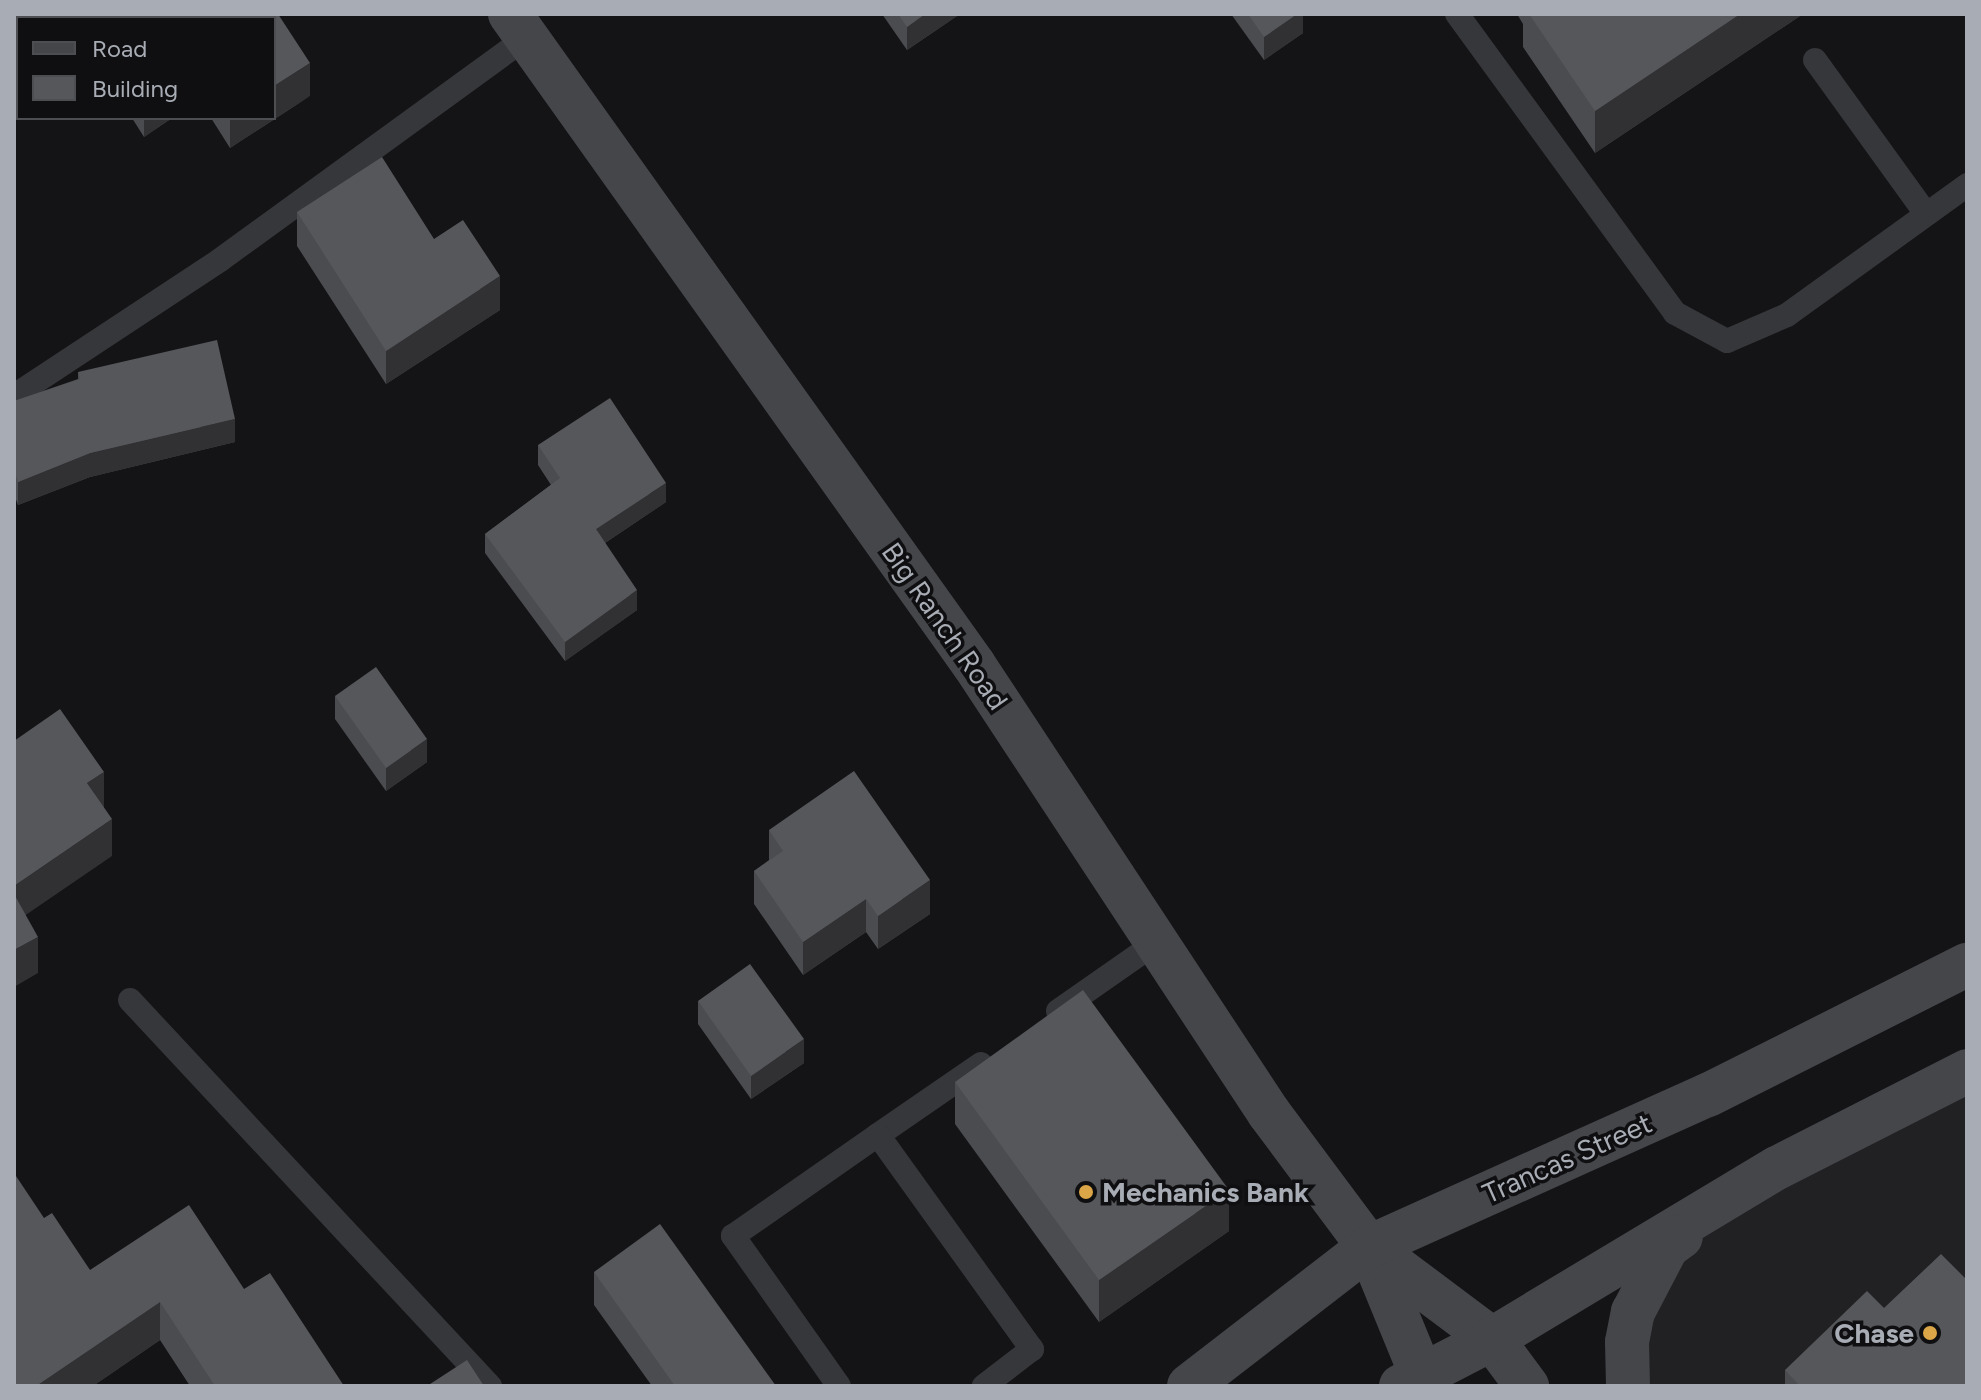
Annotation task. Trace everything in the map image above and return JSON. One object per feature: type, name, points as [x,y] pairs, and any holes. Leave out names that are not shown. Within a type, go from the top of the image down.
[{"type":"main road","name":"Big Ranch Road","points":[[518,26],[974,665],[1269,1113],[1369,1247]]},
{"type":"main road","name":"Trancas Street","points":[[1189,1386],[1369,1247],[1708,1095],[1967,965]]},
{"type":"main road","points":[[1369,1247],[1415,1382],[1777,1168],[1967,1071]]},
{"type":"main road","points":[[1628,1386],[1627,1342],[1633,1312],[1667,1247],[1777,1168]]},
{"type":"main road","points":[[1369,1247],[1492,1339],[1527,1386]]},
{"type":"lane","points":[[1457,14],[1675,313],[1727,341],[1787,315],[1967,185]]},
{"type":"lane","points":[[14,396],[220,260],[518,26]]},
{"type":"lane","points":[[1815,60],[1926,214]]},
{"type":"lane","points":[[1035,1026],[1157,942]]},
{"type":"lane","points":[[130,1000],[490,1386]]},
{"type":"lane","points":[[839,1386],[733,1236],[996,1053]]},
{"type":"lane","points":[[878,1135],[1032,1349],[984,1386]]},
{"type":"shaded area","points":[[1967,1078],[1967,1386],[1628,1386],[1667,1247]]},
{"type":"building","points":[[165,14],[166,16],[87,16]]},
{"type":"building","points":[[278,14],[310,63],[276,85],[276,16],[212,16]]},
{"type":"building","points":[[898,14],[925,14],[907,27]]},
{"type":"building","points":[[1248,14],[1297,14],[1264,37]]},
{"type":"building","points":[[1529,14],[1740,14],[1595,111]]},
{"type":"building","points":[[382,157],[434,239],[463,220],[500,276],[386,351],[297,212]]},
{"type":"building","points":[[217,340],[235,419],[90,453],[18,482],[14,470],[14,401],[80,379],[78,372]]},
{"type":"building","points":[[610,398],[666,483],[596,529],[637,590],[565,642],[485,534],[560,478],[538,445]]},
{"type":"building","points":[[376,667],[427,739],[386,768],[335,696]]},
{"type":"building","points":[[60,709],[104,772],[87,783],[112,819],[14,886],[14,741]]},
{"type":"building","points":[[854,771],[930,880],[878,916],[866,899],[803,942],[754,871],[783,851],[769,830]]},
{"type":"building","points":[[14,894],[38,937],[14,950]]},
{"type":"building","points":[[750,964],[804,1039],[751,1076],[698,1001]]},
{"type":"building","points":[[1083,990],[1229,1190],[1099,1280],[955,1082]]},
{"type":"building","points":[[14,1173],[44,1218],[52,1213],[90,1270],[189,1205],[244,1289],[270,1273],[344,1386],[215,1386],[160,1302],[36,1386],[14,1386]]},
{"type":"building","points":[[660,1224],[776,1386],[675,1386],[594,1272]]},
{"type":"building","name":"Chase","points":[[1941,1254],[1967,1280],[1967,1386],[1800,1386],[1785,1370],[1867,1291],[1884,1308]]},
{"type":"building","points":[[467,1360],[484,1386],[427,1386]]},
{"type":"place","name":"Mechanics Bank","points":[[1086,1192]]},
{"type":"place","name":"Chase","points":[[1930,1333]]}]
